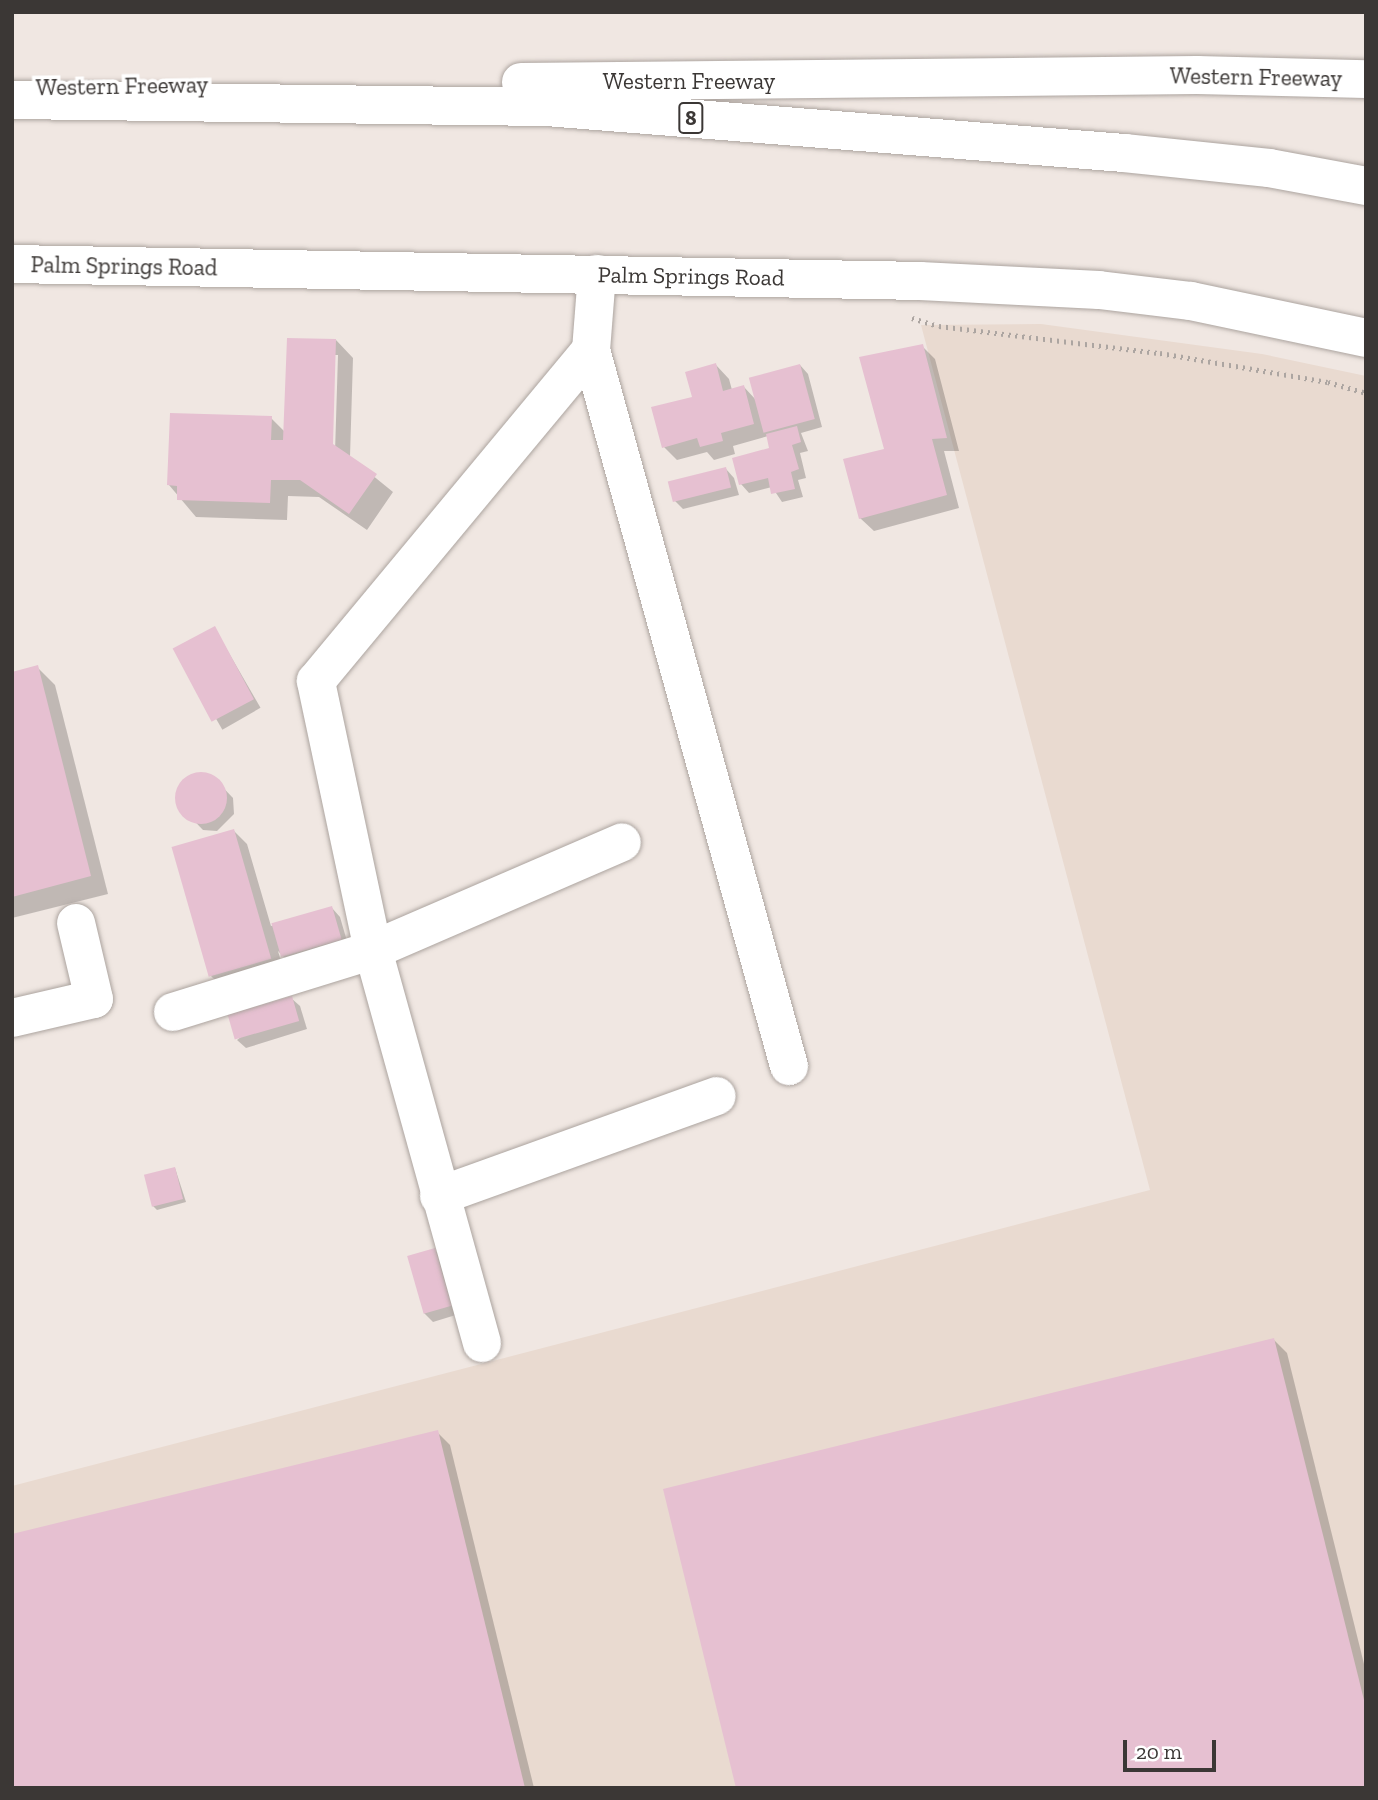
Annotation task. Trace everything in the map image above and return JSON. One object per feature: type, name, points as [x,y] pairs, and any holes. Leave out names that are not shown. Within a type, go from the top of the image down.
[{"type":"main road","name":"Western Freeway","points":[[12,88],[1197,75],[1366,79]]},
{"type":"main road","name":"8","points":[[12,100],[546,107],[1137,155],[1269,168],[1366,186]]},
{"type":"main road","name":"Palm Springs Road","points":[[12,264],[597,274],[1099,290],[1191,301],[1366,338]]},
{"type":"main road","points":[[597,274],[591,350],[789,1066]]},
{"type":"main road","points":[[482,1343],[439,1196],[373,950],[316,681],[591,350]]},
{"type":"main road","points":[[173,1012],[373,950],[622,842]]},
{"type":"main road","points":[[12,1018],[94,999],[76,923]]},
{"type":"main road","points":[[439,1196],[717,1096]]},
{"type":"path","points":[[1013,335],[1160,353],[1328,382],[1366,393]]},
{"type":"shaded area","points":[[1041,324],[1262,354],[1366,376],[1366,1788],[12,1788],[12,1486],[1150,1190],[921,325]]},
{"type":"building","points":[[287,338],[336,339],[333,444],[377,474],[349,514],[300,480],[271,480],[270,503],[177,500],[177,486],[167,485],[170,413],[272,416],[271,440],[283,440]]},
{"type":"building","points":[[923,344],[947,438],[932,439],[947,495],[859,519],[843,459],[884,449],[859,357]]},
{"type":"building","points":[[716,363],[723,391],[744,385],[754,424],[721,433],[723,441],[700,447],[697,438],[662,448],[651,407],[692,397],[685,372]]},
{"type":"building","points":[[800,364],[815,419],[764,433],[749,378]]},
{"type":"building","points":[[797,426],[801,442],[792,445],[799,469],[791,472],[795,489],[771,494],[768,478],[739,485],[732,458],[769,448],[766,434]]},
{"type":"building","points":[[726,467],[731,487],[673,502],[668,482]]},
{"type":"building","points":[[215,626],[254,699],[212,722],[173,649]]},
{"type":"building","points":[[38,665],[91,876],[12,897],[12,672]]},
{"type":"building","points":[[201,772],[211,774],[219,780],[225,788],[225,808],[219,816],[211,822],[201,824],[191,822],[183,816],[177,808],[175,798],[177,788],[183,780],[191,774]]},
{"type":"building","points":[[234,829],[271,959],[209,977],[172,847]]},
{"type":"building","points":[[332,906],[342,940],[281,957],[271,923]]},
{"type":"building","points":[[292,996],[299,1021],[235,1039],[228,1014]]},
{"type":"building","points":[[175,1167],[183,1199],[152,1207],[144,1175]]},
{"type":"building","points":[[435,1248],[452,1306],[424,1314],[407,1256]]},
{"type":"building","points":[[1274,1338],[1366,1708],[1366,1788],[736,1788],[663,1489]]},
{"type":"building","points":[[438,1430],[525,1788],[12,1788],[12,1534]]}]
